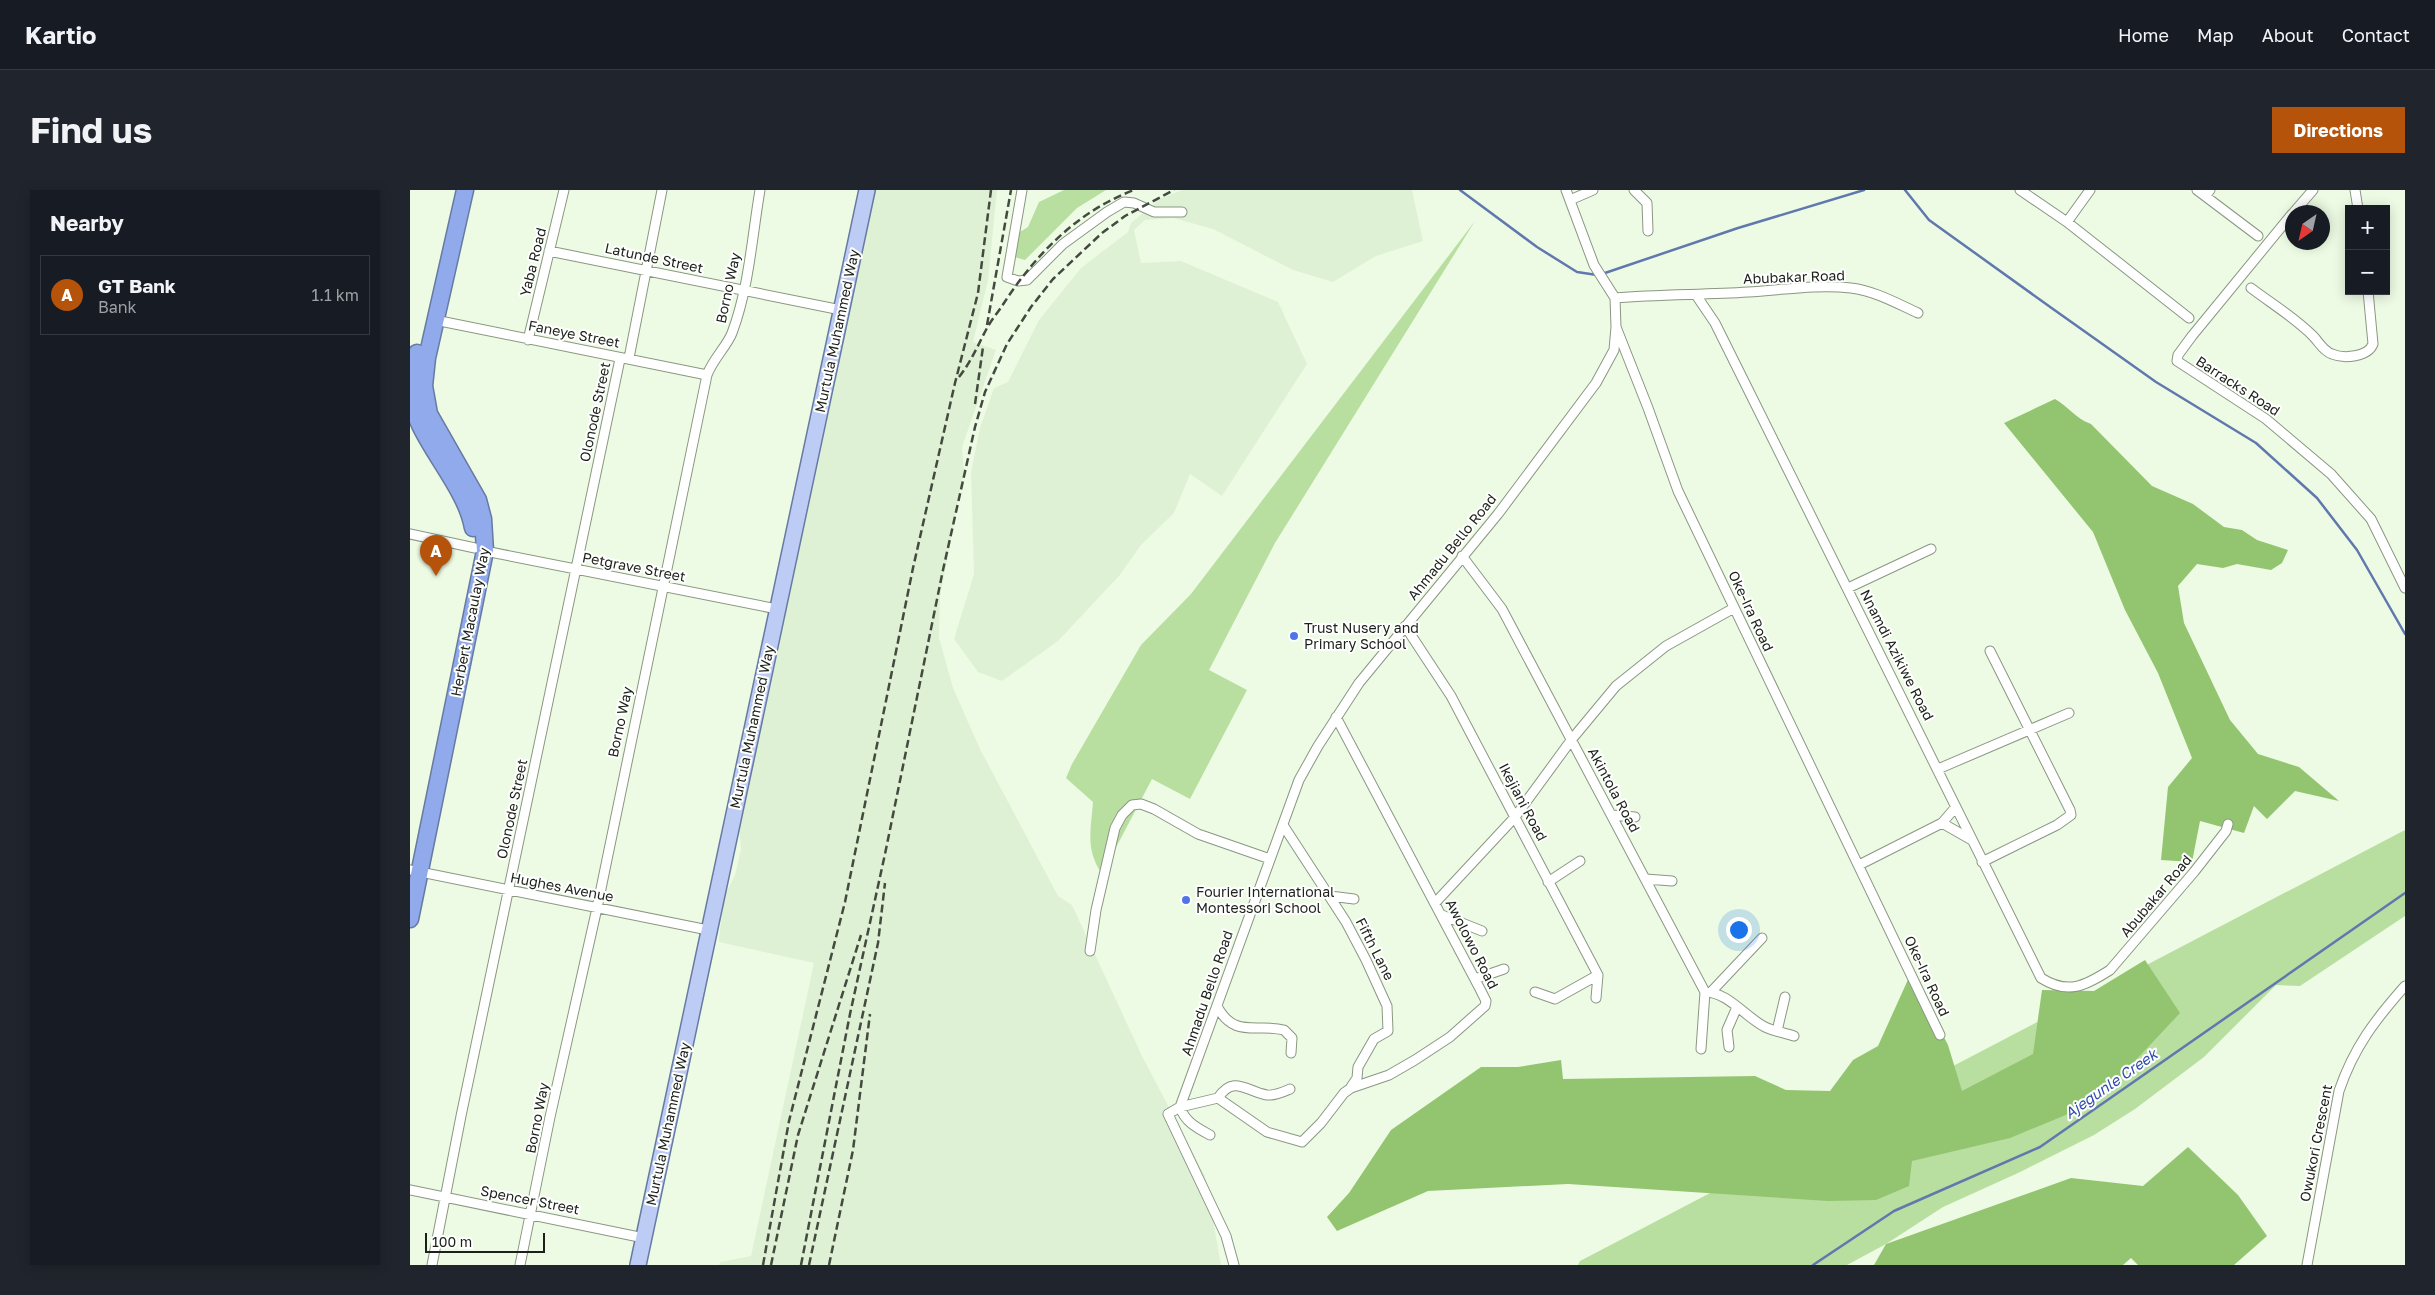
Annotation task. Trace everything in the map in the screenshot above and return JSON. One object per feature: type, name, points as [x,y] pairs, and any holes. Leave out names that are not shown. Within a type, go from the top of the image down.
[{"type":"highway","name":"Herbert Macaulay Way","points":[[456,190],[417,354],[411,392],[414,420],[466,502],[480,549]]},
{"type":"highway","name":"Herbert Macaulay Way","points":[[410,919],[413,872],[480,549],[483,519],[478,500],[429,414],[424,400],[424,374],[465,190]]},
{"type":"main road","name":"Murtula Muhammed Way","points":[[638,1265],[867,190]]},
{"type":"street","name":"Yaba Road","points":[[528,340],[564,190]]},
{"type":"street","name":"Olonode Street","points":[[432,1265],[576,570],[646,272],[662,190]]},
{"type":"street","name":"Borno Way","points":[[520,1265],[597,908],[707,375],[710,366],[732,335],[744,290],[760,190]]},
{"type":"street","points":[[1022,190],[1007,277],[1018,281],[1027,280],[1063,244],[1124,202],[1134,203],[1154,212],[1182,212]]},
{"type":"street","name":"Oke-Ira Road","points":[[1566,190],[1594,265],[1615,298],[1616,327],[1678,491],[1940,1035]]},
{"type":"street","points":[[1570,200],[1593,190]]},
{"type":"street","points":[[1634,190],[1647,203],[1648,231]]},
{"type":"street","points":[[2020,190],[2067,222],[2189,318]]},
{"type":"street","points":[[2067,222],[2090,190]]},
{"type":"street","points":[[2197,190],[2208,193],[2258,236]]},
{"type":"street","name":"Barracks Road","points":[[2300,205],[2313,190]]},
{"type":"street","points":[[2355,190],[2357,205]]},
{"type":"street","name":"Barracks Road","points":[[2285,224],[2198,329],[2178,355],[2177,360],[2266,419],[2331,474],[2371,519],[2402,576]]},
{"type":"street","name":"Latunde Street","points":[[550,250],[646,272],[840,310]]},
{"type":"street","name":"Abubakar Road","points":[[1696,295],[1798,288],[1851,288],[1876,294],[1918,313]]},
{"type":"street","points":[[2251,288],[2296,320],[2326,352],[2342,356],[2365,353],[2371,350],[2373,344],[2368,295]]},
{"type":"street","points":[[1615,298],[1653,295],[1696,295]]},
{"type":"street","name":"Nnamdi Azikiwe Road","points":[[1696,295],[1716,323],[1848,588],[1883,663],[1938,769],[1955,808],[2041,978],[2062,988],[2080,985],[2096,979]]},
{"type":"street","name":"Faneye Street","points":[[436,320],[707,375]]},
{"type":"street","name":"Ahmadu Bello Road","points":[[1180,1107],[1236,948],[1299,780],[1336,717],[1359,683],[1498,514],[1596,383],[1614,350],[1616,327]]},
{"type":"street","name":"Petgrave Street","points":[[410,534],[576,570],[777,609]]},
{"type":"street","points":[[1848,588],[1931,550]]},
{"type":"street","name":"Akintola Road","points":[[1462,556],[1502,609],[1708,992]]},
{"type":"street","points":[[2402,576],[2405,588]]},
{"type":"street","points":[[1435,903],[1515,817],[1572,739],[1616,686],[1666,646],[1734,608]]},
{"type":"street","name":"Ikejiani Road","points":[[1405,626],[1451,696],[1598,975]]},
{"type":"street","points":[[1982,862],[2070,818],[2070,810],[1990,651]]},
{"type":"street","points":[[1938,769],[2069,714]]},
{"type":"street","name":"Awolowo Road","points":[[1218,1098],[1267,1132],[1302,1142],[1321,1123],[1344,1093],[1351,1088],[1389,1075],[1415,1060],[1450,1037],[1483,1010],[1486,1001],[1336,717]]},
{"type":"street","points":[[1090,951],[1096,910],[1115,828],[1122,815],[1132,805],[1141,804],[1154,809],[1198,834],[1270,860]]},
{"type":"street","points":[[1859,865],[1942,823],[1955,808]]},
{"type":"street","points":[[1612,815],[1635,817]]},
{"type":"street","points":[[1942,823],[1971,840]]},
{"type":"street","name":"Abubakar Road","points":[[2096,979],[2110,970],[2130,948],[2194,872],[2226,831],[2228,824]]},
{"type":"street","name":"Fifth Lane","points":[[1283,825],[1330,896],[1366,960],[1387,1006],[1388,1031],[1374,1039],[1358,1067],[1357,1078],[1351,1088]]},
{"type":"street","points":[[1548,882],[1580,861]]},
{"type":"street","name":"Hughes Avenue","points":[[413,872],[447,876],[508,892],[708,930]]},
{"type":"street","points":[[1646,879],[1672,881]]},
{"type":"street","points":[[1330,896],[1354,899]]},
{"type":"street","points":[[1442,915],[1482,931]]},
{"type":"street","points":[[1701,1049],[1708,992],[1762,938]]},
{"type":"street","points":[[1475,979],[1504,969]]},
{"type":"street","points":[[1535,992],[1555,999],[1598,975]]},
{"type":"street","points":[[1596,998],[1598,975]]},
{"type":"street","name":"Owukori Crescent","points":[[2307,1265],[2339,1091],[2346,1071],[2377,1017],[2405,986]]},
{"type":"street","points":[[1708,992],[1737,1007],[1765,1027],[1794,1036]]},
{"type":"street","points":[[1777,1031],[1785,997]]},
{"type":"street","points":[[1217,1006],[1221,1014],[1237,1026],[1284,1030],[1292,1038],[1291,1053]]},
{"type":"street","points":[[1729,1047],[1726,1030],[1737,1007]]},
{"type":"street","points":[[1234,1265],[1226,1236],[1168,1114],[1180,1107],[1218,1098],[1224,1090],[1235,1085],[1267,1095],[1290,1089]]},
{"type":"street","points":[[1180,1107],[1188,1121],[1210,1135]]},
{"type":"street","name":"Spencer Street","points":[[410,1190],[644,1238]]},
{"type":"shaded area","points":[[873,190],[997,190],[988,280],[973,342],[996,350],[962,447],[964,471],[940,597],[939,638],[953,688],[980,749],[1058,896],[1072,905],[1142,1056],[1205,1176],[1221,1265],[719,1265],[720,1262],[751,1256],[814,963],[719,942],[719,938],[724,897],[735,875],[741,849],[739,828]]},
{"type":"shaded area","points":[[1182,190],[1412,190],[1423,241],[1376,256],[1333,282],[1293,270],[1213,229],[1173,218],[1145,220],[1134,230],[1141,263],[1181,261],[1278,302],[1307,364],[1222,496],[1190,474],[1174,513],[1141,545],[1119,576],[1058,641],[1002,681],[978,672],[954,639],[974,574],[971,472],[980,428],[994,388],[1008,382],[1039,320],[1081,268],[1128,232],[1131,223],[1160,199]]},
{"type":"green space","points":[[1064,190],[1106,190],[1077,208],[1025,260],[1014,257],[1008,239],[1028,227],[1039,202]]},
{"type":"green space","points":[[1475,221],[1275,543],[1209,670],[1247,690],[1190,799],[1152,779],[1102,874],[1091,848],[1090,830],[1093,802],[1066,778],[1072,764],[1141,645],[1191,594]]},
{"type":"green space","points":[[2055,399],[2081,419],[2091,424],[2152,486],[2193,504],[2224,527],[2242,530],[2257,540],[2288,550],[2282,563],[2271,570],[2237,564],[2223,568],[2197,564],[2178,586],[2184,623],[2230,720],[2258,754],[2299,767],[2339,801],[2295,791],[2267,819],[2254,806],[2244,833],[2200,821],[2192,862],[2161,860],[2168,787],[2192,758],[2158,673],[2125,610],[2093,532],[2004,423]]},
{"type":"green space","points":[[2405,830],[2405,916],[2300,986],[2276,985],[2204,1057],[2135,1109],[2094,1135],[2018,1173],[1943,1207],[1886,1244],[1847,1265],[1578,1265],[1580,1261]]},
{"type":"green space","points":[[2145,960],[2180,1013],[2119,1078],[2080,1109],[2010,1138],[1912,1161],[1909,1186],[1876,1200],[1828,1201],[1568,1184],[1428,1191],[1337,1231],[1327,1217],[1349,1193],[1391,1130],[1481,1067],[1518,1067],[1561,1060],[1563,1079],[1755,1076],[1786,1090],[1830,1091],[1853,1060],[1878,1046],[1911,973],[1948,1045],[1962,1091],[2033,1054],[2042,990],[2094,991]]},
{"type":"green space","points":[[2188,1147],[2238,1195],[2267,1236],[2234,1265],[2138,1265],[2131,1258],[2123,1265],[1874,1265],[1886,1244],[2071,1178],[2143,1186]]},
{"type":"waterway","points":[[1460,190],[1537,247],[1577,272],[1597,275]]},
{"type":"waterway","points":[[1602,274],[1738,228],[1864,190]]},
{"type":"waterway","points":[[1905,190],[1929,220],[2156,382],[2256,443],[2317,498],[2357,550],[2405,634]]},
{"type":"waterway","name":"Ajegunle Creek","points":[[1813,1265],[1894,1211],[2040,1147],[2405,893]]},
{"type":"railway","points":[[763,1265],[789,1121],[845,902],[913,568],[955,383],[978,293],[991,190]]},
{"type":"railway","points":[[987,325],[1011,190]]},
{"type":"railway","points":[[959,377],[991,321],[1016,285],[1044,251],[1077,222],[1114,199],[1134,190]]},
{"type":"railway","points":[[801,1265],[850,1014],[943,570],[975,427],[985,392],[1007,344],[1031,307],[1053,279],[1102,233],[1125,216],[1174,190]]},
{"type":"railway","points":[[975,404],[983,347]]},
{"type":"railway","points":[[809,1265],[878,943],[885,883]]},
{"type":"railway","points":[[771,1265],[798,1135],[861,935]]},
{"type":"railway","points":[[829,1265],[853,1150],[870,1014]]},
{"type":"place","name":"GT Bank","points":[[436,576]]},
{"type":"place","name":"Trust Nusery and Primary School","points":[[1294,636]]},
{"type":"place","name":"Fourier International Montessori School","points":[[1186,900]]}]
